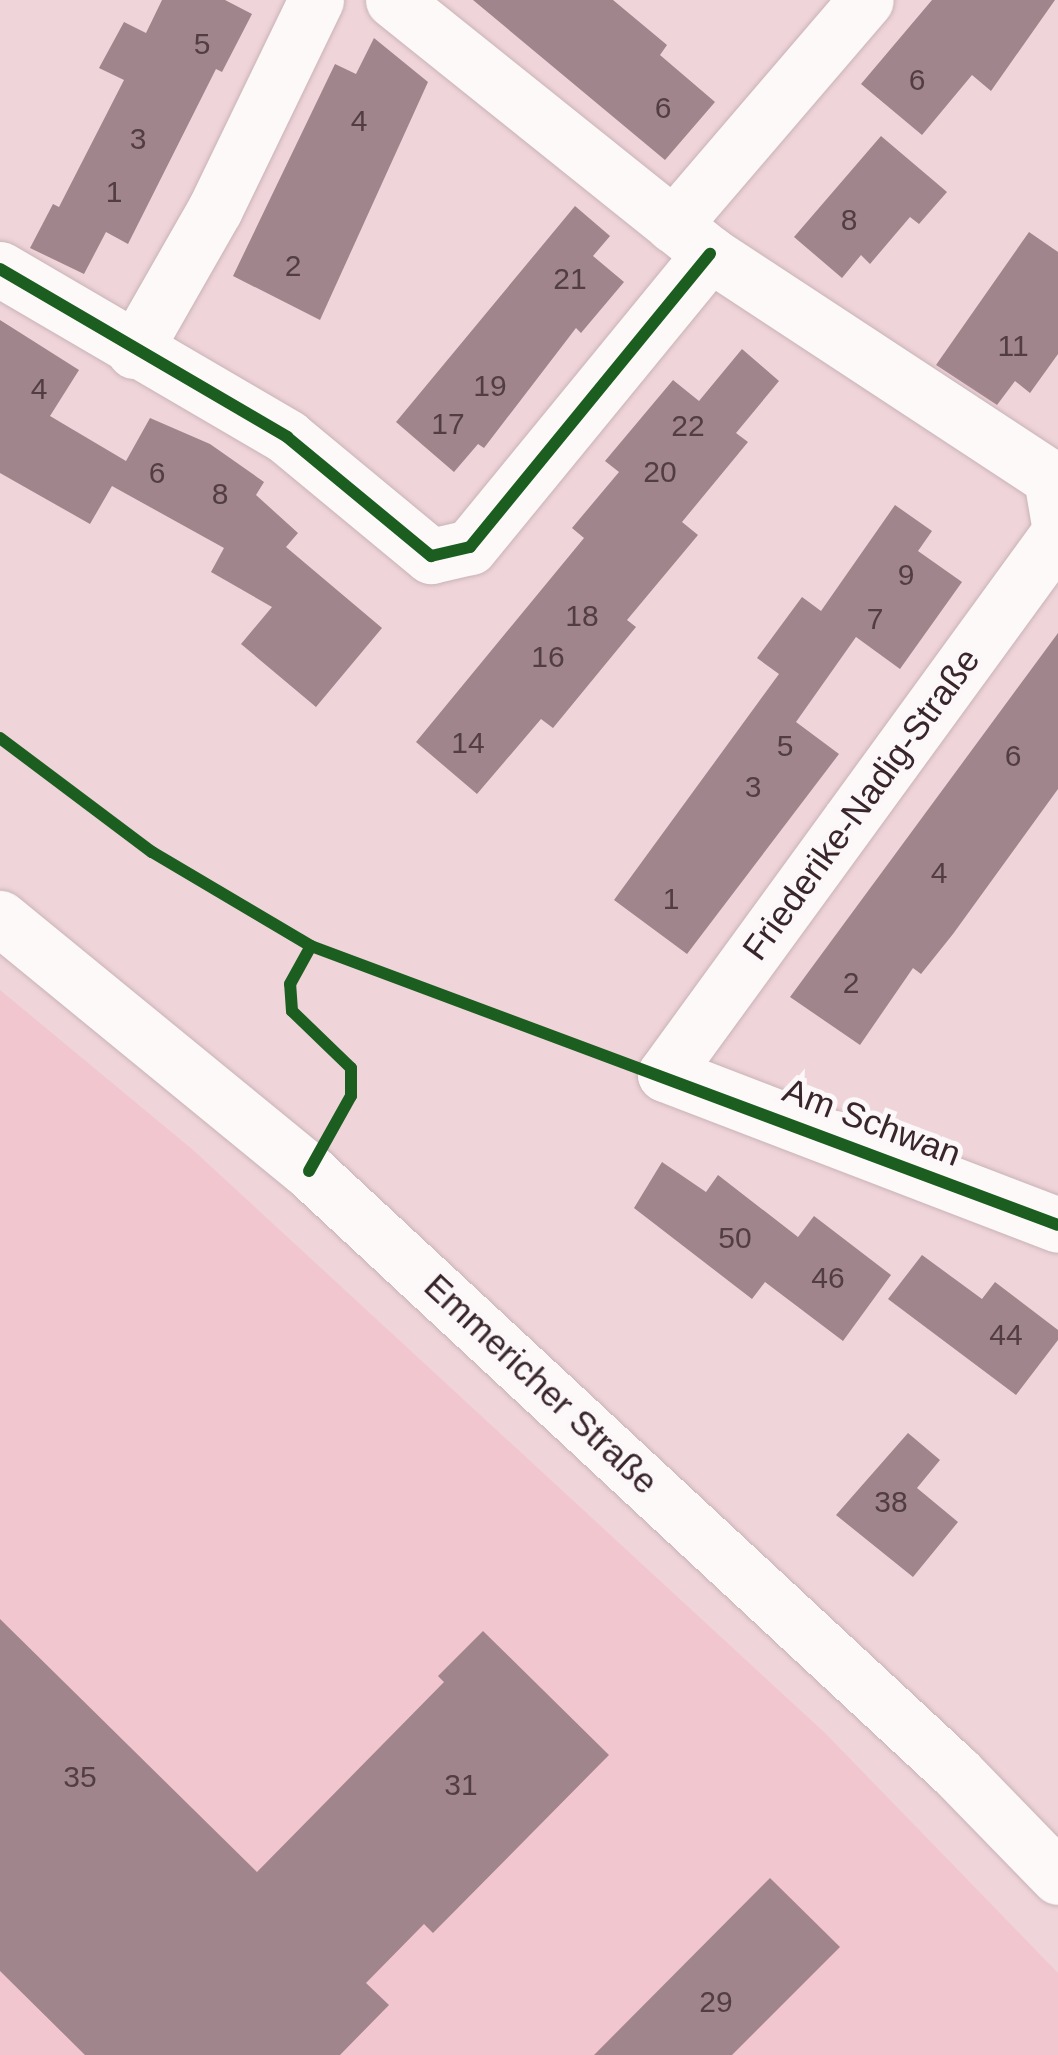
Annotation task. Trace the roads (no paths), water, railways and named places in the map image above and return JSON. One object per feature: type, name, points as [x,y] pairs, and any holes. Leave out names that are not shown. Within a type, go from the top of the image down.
[{"type":"street","points":[[134,351],[215,209],[316,0]]},
{"type":"street","points":[[393,0],[692,240],[1056,488]]},
{"type":"street","points":[[0,269],[134,351],[287,437],[431,556],[470,547],[866,0]]},
{"type":"street","name":"Friederike-Nadig-Straße","points":[[664,1074],[1058,534]]},
{"type":"street","name":"Emmericher Straße","points":[[0,918],[308,1171],[929,1746],[1058,1877]]},
{"type":"street","name":"Am Schwan","points":[[664,1074],[1058,1225]]}]
